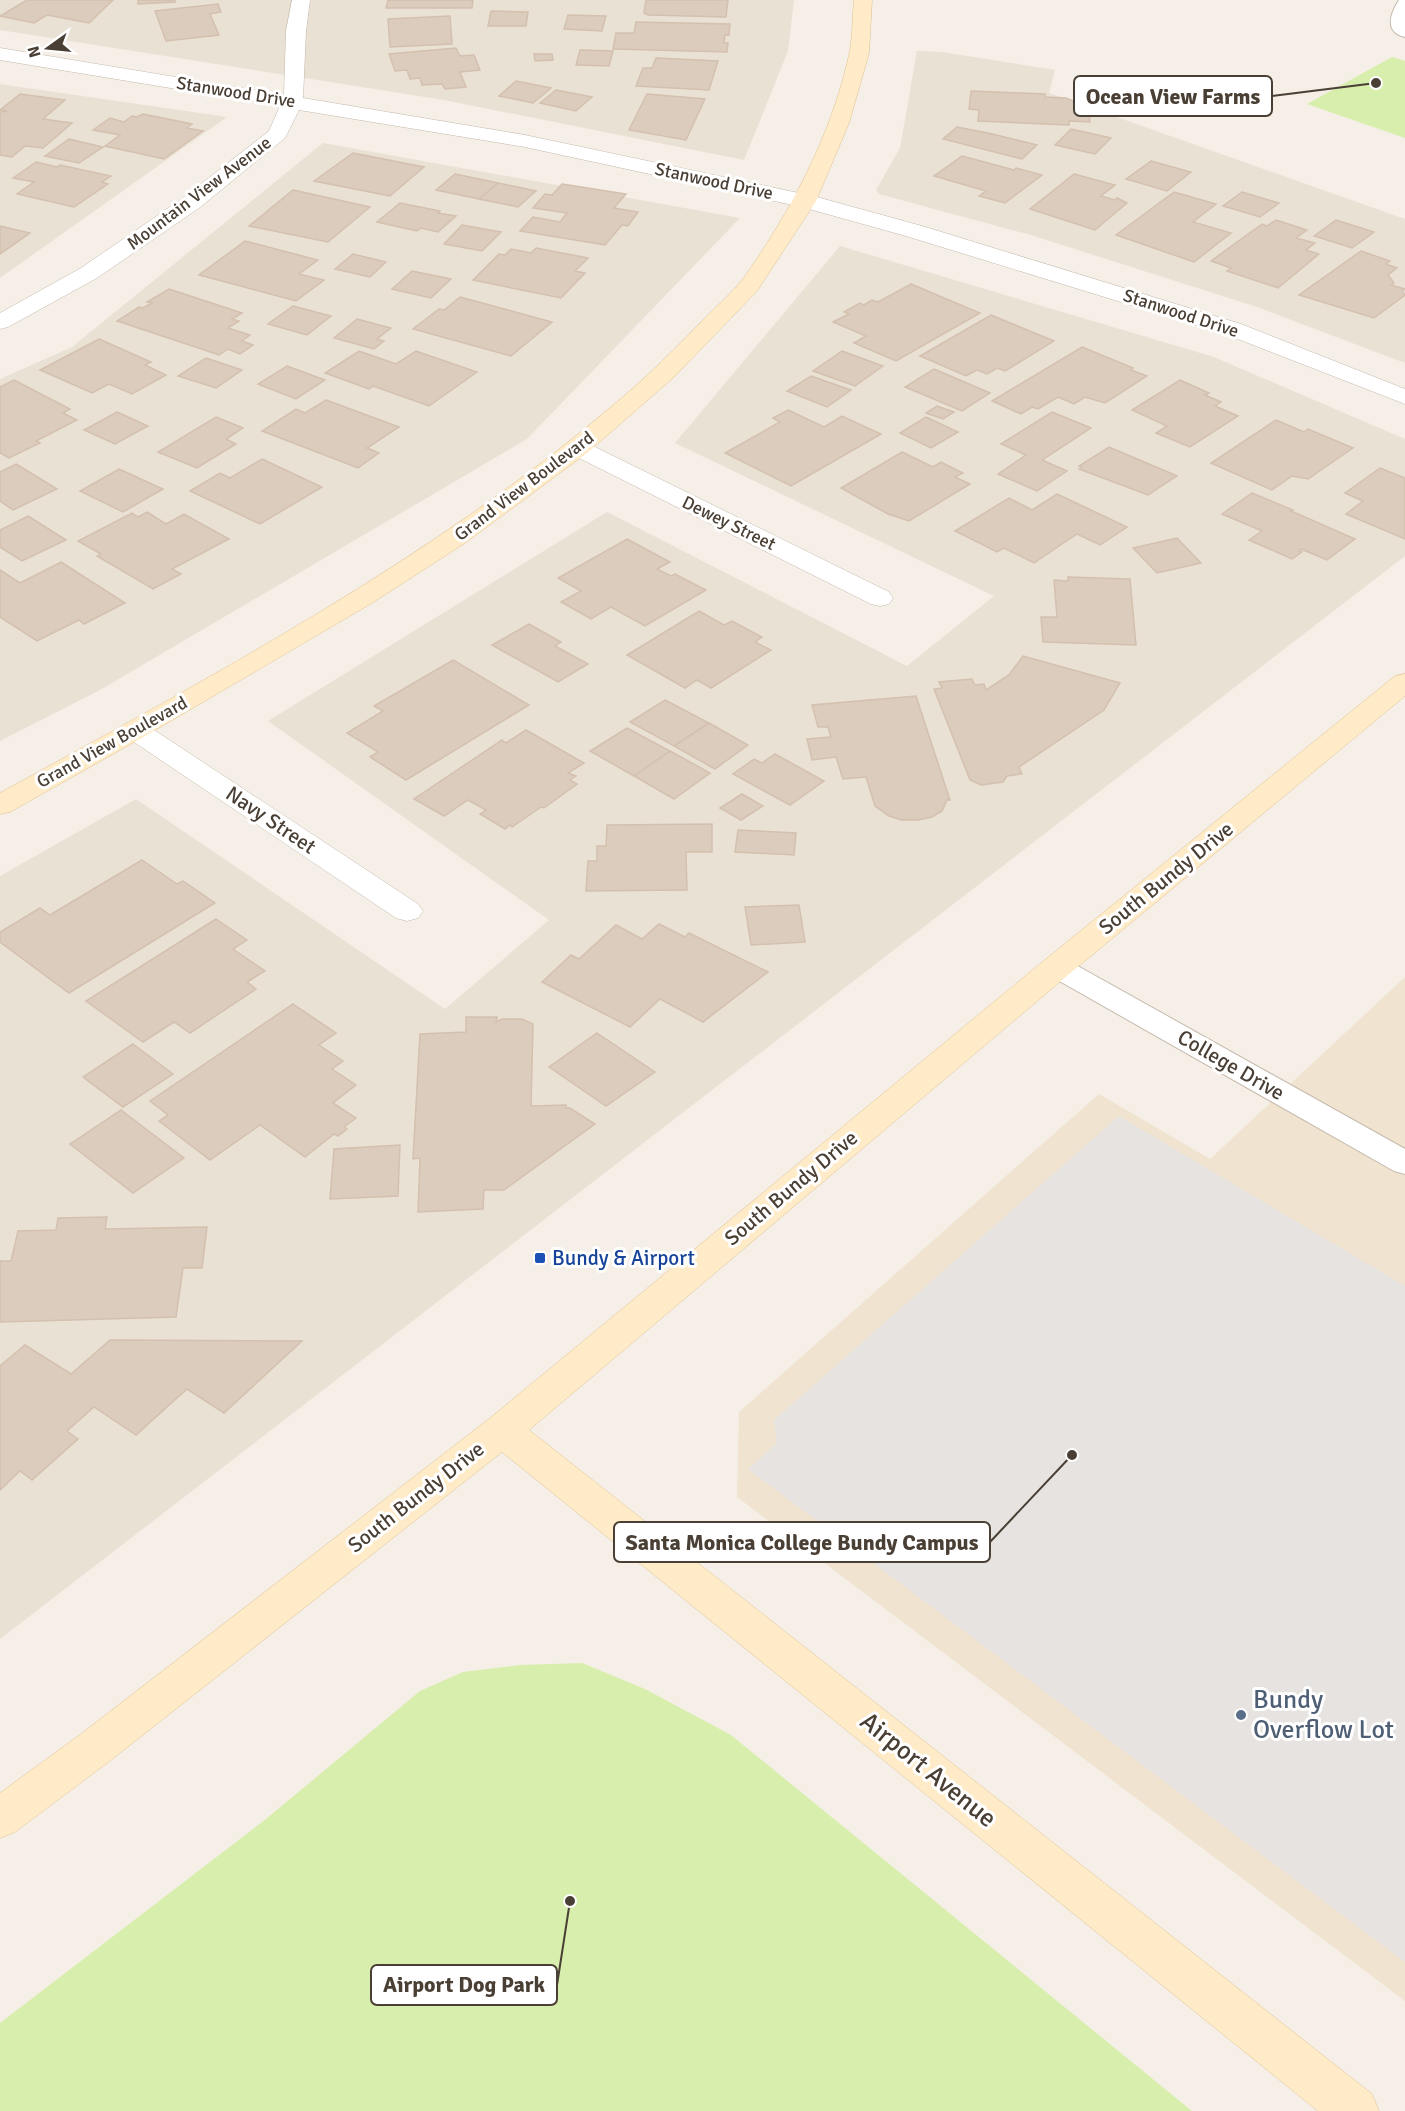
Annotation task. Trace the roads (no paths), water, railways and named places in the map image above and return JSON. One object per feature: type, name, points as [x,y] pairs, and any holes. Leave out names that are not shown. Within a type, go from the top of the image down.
[{"type":"street","name":"Mountain View Avenue","points":[[0,322],[89,273],[191,202],[278,134],[293,101],[296,31],[301,0]]},
{"type":"street","name":"Grand View Boulevard","points":[[0,805],[135,730],[363,597],[456,537],[578,448],[666,372],[749,286],[805,201],[839,123],[859,53],[863,0]]},
{"type":"street","name":"Stanwood Drive","points":[[0,54],[525,141],[805,201],[925,234],[1233,329],[1405,397]]},
{"type":"street","name":"Dewey Street","points":[[578,448],[880,598]]},
{"type":"street","name":"South Bundy Drive","points":[[0,1818],[96,1747],[502,1430],[1057,967],[1405,682]]},
{"type":"street","name":"Navy Street","points":[[135,730],[406,911]]},
{"type":"street","name":"Airport Avenue","points":[[502,1430],[1355,2111]]},
{"type":"lane","points":[[1405,3],[1398,15],[1399,26],[1405,32]]},
{"type":"lane","name":"College Drive","points":[[1057,967],[1405,1163]]},
{"type":"place","name":"Ocean View Farms","points":[[1376,83]]},
{"type":"place","name":"Bundy & Airport","points":[[540,1258]]},
{"type":"place","name":"Santa Monica College Bundy Campus","points":[[1072,1455]]},
{"type":"place","name":"Bundy Overflow Lot","points":[[1241,1715]]},
{"type":"place","name":"Airport Dog Park","points":[[570,1901]]}]
